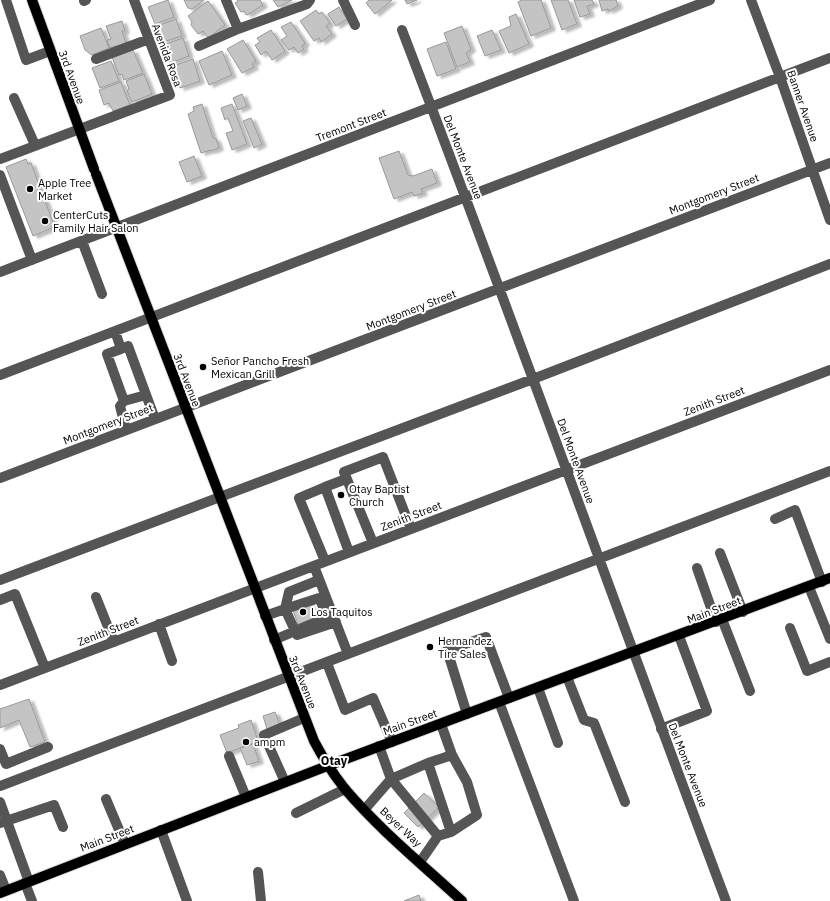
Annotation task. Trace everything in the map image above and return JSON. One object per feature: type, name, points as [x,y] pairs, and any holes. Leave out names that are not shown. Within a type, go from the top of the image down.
[{"type":"main road","name":"3rd Avenue","points":[[32,0],[78,128],[288,677],[314,741],[327,766]]},
{"type":"main road","name":"Main Street","points":[[3,891],[379,746],[679,636],[826,580]]},
{"type":"main road","name":"Beyer Way","points":[[327,766],[345,789],[462,901]]},
{"type":"street","points":[[6,0],[26,60],[50,51]]},
{"type":"street","name":"Avenida Rosa","points":[[0,159],[78,128],[170,95],[134,0]]},
{"type":"street","points":[[226,0],[238,29]]},
{"type":"street","points":[[199,46],[238,29],[308,4],[310,0]]},
{"type":"street","points":[[342,0],[355,25]]},
{"type":"street","name":"Tremont Street","points":[[0,272],[432,108],[710,0]]},
{"type":"street","name":"Banner Avenue","points":[[751,0],[780,77],[830,220]]},
{"type":"street","name":"Del Monte Avenue","points":[[402,30],[567,469],[633,653],[726,901]]},
{"type":"street","points":[[96,60],[149,39]]},
{"type":"street","points":[[0,375],[830,58]]},
{"type":"street","points":[[14,98],[36,145]]},
{"type":"street","name":"Montgomery Street","points":[[0,478],[185,407],[499,290],[830,162]]},
{"type":"street","points":[[0,175],[32,260]]},
{"type":"street","points":[[82,241],[102,294]]},
{"type":"street","points":[[0,580],[533,379],[830,264]]},
{"type":"street","points":[[114,331],[121,349]]},
{"type":"street","points":[[124,401],[107,354],[128,346],[155,419]]},
{"type":"street","name":"Zenith Street","points":[[0,685],[830,370]]},
{"type":"street","points":[[126,430],[120,406],[124,401],[146,395]]},
{"type":"street","points":[[373,543],[344,472],[383,457],[411,529]]},
{"type":"street","points":[[0,786],[830,471]]},
{"type":"street","points":[[325,562],[299,498],[346,479]]},
{"type":"street","points":[[325,487],[349,552]]},
{"type":"street","points":[[775,519],[795,510],[826,580]]},
{"type":"street","points":[[720,553],[743,612]]},
{"type":"street","points":[[314,566],[348,654]]},
{"type":"street","points":[[697,568],[750,691]]},
{"type":"street","points":[[320,580],[289,592],[285,609],[297,635],[336,622]]},
{"type":"street","points":[[809,586],[830,639]]},
{"type":"street","points":[[0,600],[15,594],[44,668]]},
{"type":"street","points":[[96,597],[114,642]]},
{"type":"street","points":[[265,616],[319,598],[328,617],[274,640]]},
{"type":"street","points":[[159,624],[172,661]]},
{"type":"street","points":[[790,628],[807,671],[830,662]]},
{"type":"street","points":[[661,729],[708,711],[679,636]]},
{"type":"street","points":[[467,714],[447,650],[486,637],[509,698]]},
{"type":"street","points":[[327,662],[345,710],[373,698],[392,742]]},
{"type":"street","points":[[567,677],[584,720],[594,723],[624,802]]},
{"type":"street","points":[[538,688],[558,743]]},
{"type":"street","points":[[499,702],[574,901]]},
{"type":"street","points":[[285,782],[264,735],[304,718]]},
{"type":"street","points":[[420,862],[438,836],[451,832],[477,815],[467,782],[452,755],[441,724]]},
{"type":"street","points":[[379,746],[391,778],[438,836]]},
{"type":"street","points":[[0,749],[6,764],[48,748]]},
{"type":"street","points":[[365,809],[391,778],[452,755]]},
{"type":"street","points":[[229,756],[246,797]]},
{"type":"street","points":[[428,763],[451,832]]},
{"type":"street","points":[[296,813],[345,789]]},
{"type":"street","points":[[106,799],[125,844]]},
{"type":"street","points":[[0,802],[3,821],[27,882],[32,901]]},
{"type":"street","points":[[3,821],[54,806],[63,827]]},
{"type":"street","points":[[161,830],[187,901]]},
{"type":"street","points":[[258,872],[261,901]]},
{"type":"street","points":[[0,875],[3,891]]},
{"type":"building","points":[[168,0],[174,17],[155,24],[148,7]]},
{"type":"building","points":[[184,0],[204,0],[192,9],[188,8]]},
{"type":"building","points":[[237,0],[260,0],[263,5],[247,15],[244,11],[241,12],[235,3],[238,2]]},
{"type":"building","points":[[273,0],[292,0],[278,7]]},
{"type":"building","points":[[369,0],[392,0],[375,14],[366,3]]},
{"type":"building","points":[[405,0],[417,0],[407,4]]},
{"type":"building","points":[[522,0],[541,0],[551,28],[531,36],[518,2]]},
{"type":"building","points":[[551,0],[568,0],[577,24],[562,30]]},
{"type":"building","points":[[574,0],[592,0],[594,4],[587,6],[590,14],[580,17]]},
{"type":"building","points":[[599,0],[616,0],[618,6],[609,11],[608,9],[602,11]]},
{"type":"building","points":[[208,1],[225,25],[208,38],[203,31],[198,34],[191,25],[192,22],[188,16]]},
{"type":"building","points":[[339,7],[347,19],[336,26],[328,14]]},
{"type":"building","points":[[316,10],[319,14],[322,12],[330,23],[326,26],[332,34],[321,42],[319,38],[314,41],[300,21]]},
{"type":"building","points":[[516,14],[529,44],[509,53],[499,31],[511,26],[509,17]]},
{"type":"building","points":[[176,19],[182,36],[163,42],[157,26]]},
{"type":"building","points":[[122,21],[125,31],[122,31],[126,43],[110,48],[107,40],[111,39],[106,26]]},
{"type":"building","points":[[291,22],[305,43],[302,46],[304,49],[298,53],[294,47],[289,50],[281,40],[287,36],[281,27]]},
{"type":"building","points":[[462,26],[471,49],[466,53],[470,62],[457,67],[444,33]]},
{"type":"building","points":[[101,28],[109,48],[92,55],[85,50],[80,36]]},
{"type":"building","points":[[271,30],[285,51],[272,60],[266,51],[261,55],[255,45],[260,42],[257,38]]},
{"type":"building","points":[[492,30],[501,50],[485,56],[477,36]]},
{"type":"building","points":[[183,38],[189,56],[170,63],[163,45]]},
{"type":"building","points":[[243,40],[256,61],[252,64],[254,67],[242,73],[227,49]]},
{"type":"building","points":[[446,42],[456,69],[437,76],[427,49]]},
{"type":"building","points":[[133,50],[143,73],[124,80],[122,74],[119,75],[112,57]]},
{"type":"building","points":[[222,51],[232,75],[209,85],[199,61]]},
{"type":"building","points":[[193,59],[200,81],[180,88],[173,66]]},
{"type":"building","points":[[111,61],[119,81],[100,88],[92,68]]},
{"type":"building","points":[[144,74],[152,94],[132,102],[127,91],[129,89],[126,81]]},
{"type":"building","points":[[121,82],[130,105],[113,111],[109,103],[104,105],[99,90]]},
{"type":"building","points":[[242,94],[247,106],[238,110],[233,98]]},
{"type":"building","points":[[202,104],[213,138],[216,139],[219,148],[201,153],[188,114],[194,111],[193,107]]},
{"type":"building","points":[[232,104],[247,144],[232,150],[226,133],[233,131],[228,118],[225,120],[221,108]]},
{"type":"building","points":[[251,118],[262,144],[254,148],[243,121]]},
{"type":"building","points":[[399,151],[408,175],[413,176],[432,169],[437,183],[421,189],[423,193],[414,196],[412,192],[394,199],[379,158]]},
{"type":"building","points":[[194,156],[202,176],[187,182],[179,162]]},
{"type":"building","points":[[26,159],[28,164],[31,163],[54,225],[52,228],[33,236],[6,167]]},
{"type":"building","name":"Los Taquitos","points":[[309,602],[315,618],[298,624],[292,608]]},
{"type":"building","points":[[29,699],[45,742],[30,747],[19,720],[0,728],[0,709]]},
{"type":"building","points":[[275,712],[280,725],[267,729],[263,716]]},
{"type":"building","points":[[251,720],[258,741],[227,753],[220,735],[239,728],[238,725]]},
{"type":"building","points":[[253,744],[259,761],[247,765],[240,748]]},
{"type":"building","points":[[424,793],[439,807],[418,827],[404,813]]},
{"type":"building","points":[[419,895],[421,901],[404,901]]},
{"type":"place","name":"Apple Tree Market","points":[[30,189]]},
{"type":"place","name":"CenterCuts Family Hair Salon","points":[[45,221]]},
{"type":"place","name":"Señor Pancho Fresh Mexican Grill","points":[[203,367]]},
{"type":"place","name":"Otay Baptist Church","points":[[341,495]]},
{"type":"place","name":"Los Taquitos","points":[[303,612]]},
{"type":"place","name":"Hernandez Tire Sales","points":[[430,647]]},
{"type":"place","name":"ampm","points":[[246,742]]},
{"type":"district","name":"Otay","points":[[334,761]]}]
